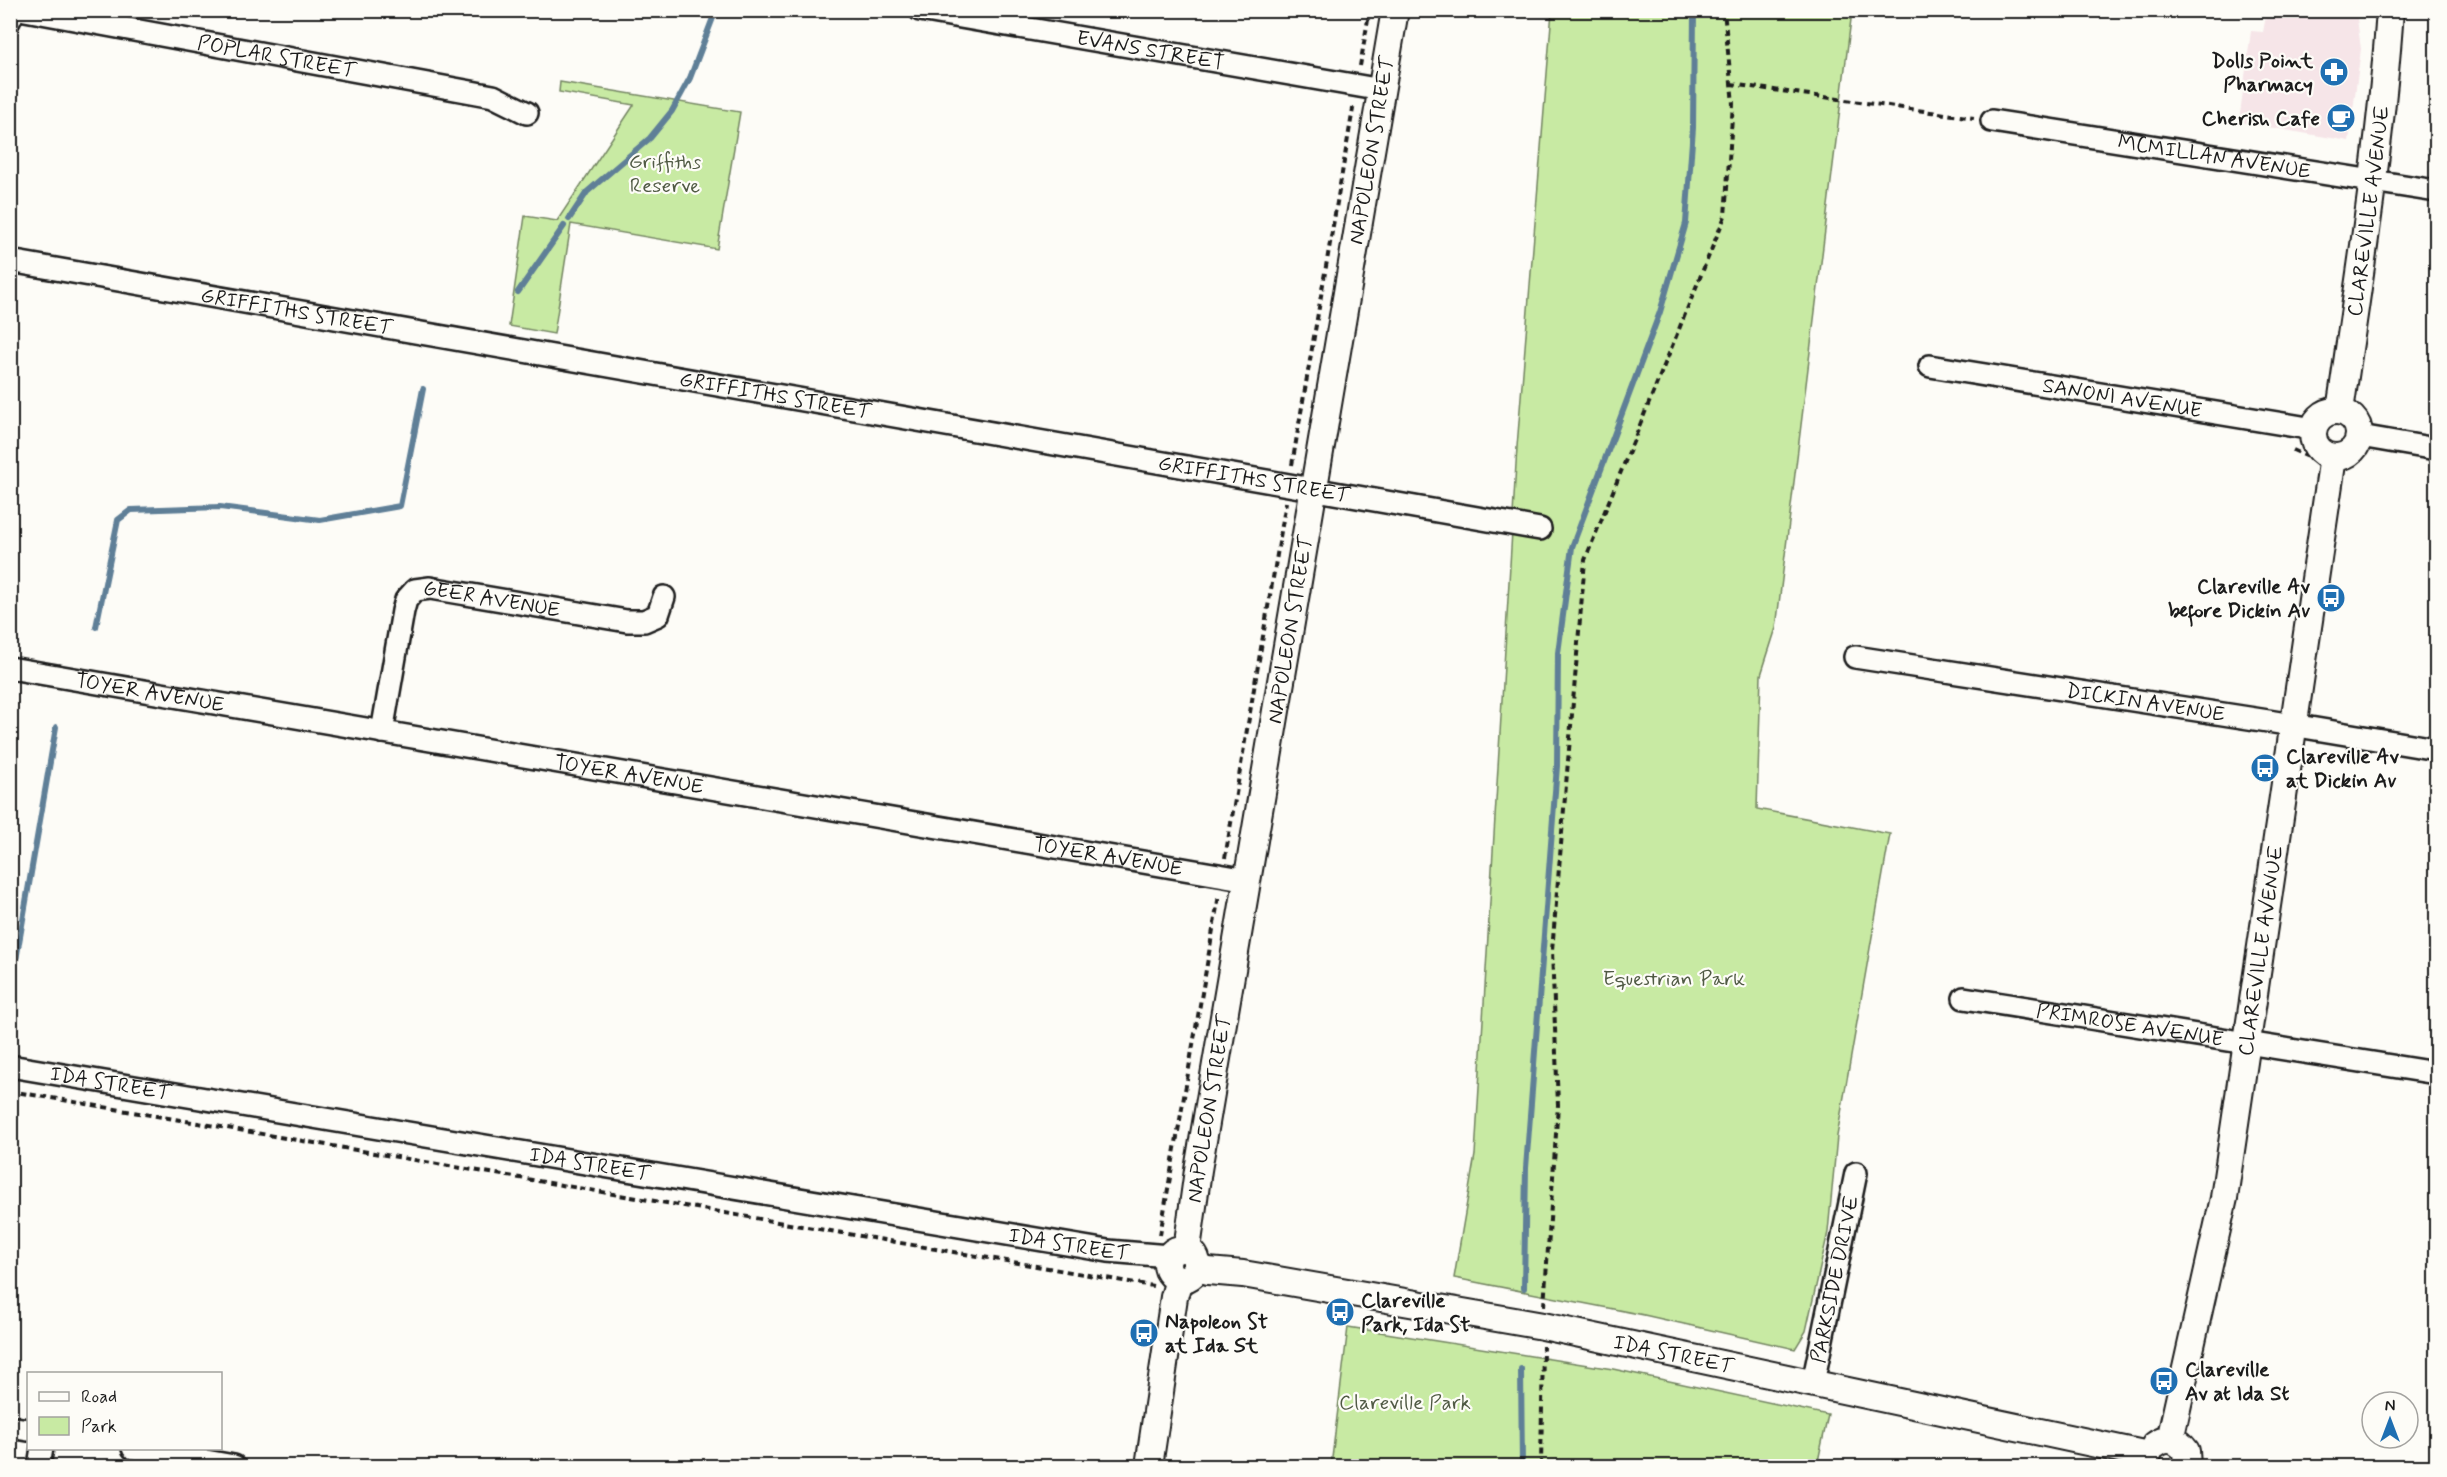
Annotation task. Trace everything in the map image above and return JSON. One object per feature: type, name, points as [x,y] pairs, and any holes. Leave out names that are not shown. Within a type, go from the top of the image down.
[{"type":"street","name":"POPLAR STREET","points":[[23,10],[493,96],[527,112]]},
{"type":"street","name":"EVANS STREET","points":[[920,10],[1382,90]]},
{"type":"street","name":"NAPOLEON STREET","points":[[1149,1467],[1178,1257],[1248,880],[1395,10]]},
{"type":"street","name":"CLAREVILLE AVENUE","points":[[2340,411],[2373,180],[2386,69],[2390,10]]},
{"type":"street","name":"MCMILLAN AVENUE","points":[[1992,121],[2436,191]]},
{"type":"street","name":"GRIFFITHS STREET","points":[[10,261],[1540,529]]},
{"type":"street","name":"SANONI AVENUE","points":[[1930,366],[2314,429]]},
{"type":"street","points":[[2333,411],[2340,411],[2346,413],[2357,423],[2360,436],[2354,450],[2340,457],[2333,457],[2320,450],[2315,444],[2314,429],[2320,417],[2333,411]]},
{"type":"street","points":[[2360,436],[2436,449]]},
{"type":"street","name":"CLAREVILLE AVENUE","points":[[2170,1440],[2224,1198],[2333,457]]},
{"type":"street","name":"GEER AVENUE","points":[[382,732],[403,611],[406,600],[415,590],[430,588],[627,621],[644,621],[658,615],[664,597]]},
{"type":"street","name":"DICKIN AVENUE","points":[[1855,657],[2436,749]]},
{"type":"street","name":"TOYER AVENUE","points":[[10,668],[1248,880]]},
{"type":"street","name":"PRIMROSE AVENUE","points":[[1964,998],[2436,1073]]},
{"type":"street","name":"IDA STREET","points":[[10,1066],[1108,1251],[1178,1257],[1208,1271],[1243,1274],[1543,1326],[1813,1383],[2149,1461]]},
{"type":"street","name":"PARKSIDE DRIVE","points":[[1813,1383],[1856,1173]]},
{"type":"street","points":[[10,1426],[27,1430]]},
{"type":"street","points":[[2149,1461],[2159,1442],[2170,1440],[2177,1442],[2186,1451],[2190,1466]]},
{"type":"street","points":[[39,1467],[42,1450]]},
{"type":"street","points":[[139,1450],[234,1467]]},
{"type":"lane","points":[[10,31],[23,10]]},
{"type":"path","name":"NAPOLEON STREET","points":[[1178,1257],[1222,876],[1370,10]]},
{"type":"path","points":[[1541,1467],[1543,1326],[1558,1106],[1552,951],[1585,560],[1725,216],[1733,104],[1724,10]]},
{"type":"path","points":[[1731,84],[1992,121]]},
{"type":"path","points":[[2294,450],[2306,456]]},
{"type":"path","name":"IDA STREET","points":[[10,1091],[1153,1286]]},
{"type":"shaded area","points":[[2267,11],[2356,11],[2361,49],[2349,141],[2239,122],[2251,31],[2263,32]]},
{"type":"green space","name":"Equestrian Park","points":[[1552,11],[1852,11],[1776,628],[1761,675],[1757,809],[1890,834],[1837,1136],[1828,1232],[1806,1331],[1795,1349],[1644,1315],[1454,1278],[1475,1155],[1517,447]]},
{"type":"green space","name":"Griffiths Reserve","points":[[560,82],[740,112],[717,249],[571,224],[554,334],[509,326],[525,216],[557,221],[634,105],[559,92]]},
{"type":"green space","name":"Clareville Park","points":[[1348,1327],[1613,1369],[1828,1415],[1817,1466],[1331,1466]]},
{"type":"waterway","points":[[569,219],[587,192],[650,138],[672,111],[690,78],[716,10]]},
{"type":"waterway","points":[[1524,1288],[1526,1168],[1557,766],[1558,653],[1572,547],[1660,312],[1686,223],[1693,128],[1694,10]]},
{"type":"waterway","points":[[518,292],[564,226]]},
{"type":"waterway","points":[[96,627],[118,520],[131,510],[220,507],[320,520],[400,506],[423,389]]},
{"type":"waterway","points":[[10,995],[56,727]]},
{"type":"waterway","points":[[1521,1369],[1522,1466]]},
{"type":"place","name":"Dolls Point Pharmacy","points":[[2334,72]]},
{"type":"place","name":"Cherish Cafe","points":[[2341,118]]},
{"type":"place","name":"Clareville Av before Dickin Av","points":[[2331,598]]},
{"type":"place","name":"Clareville Av at Dickin Av","points":[[2265,768]]},
{"type":"place","name":"Clareville Park, Ida St","points":[[1340,1312]]},
{"type":"place","name":"Napoleon St at Ida St","points":[[1144,1333]]},
{"type":"place","name":"Clareville Av at Ida St","points":[[2164,1381]]}]
